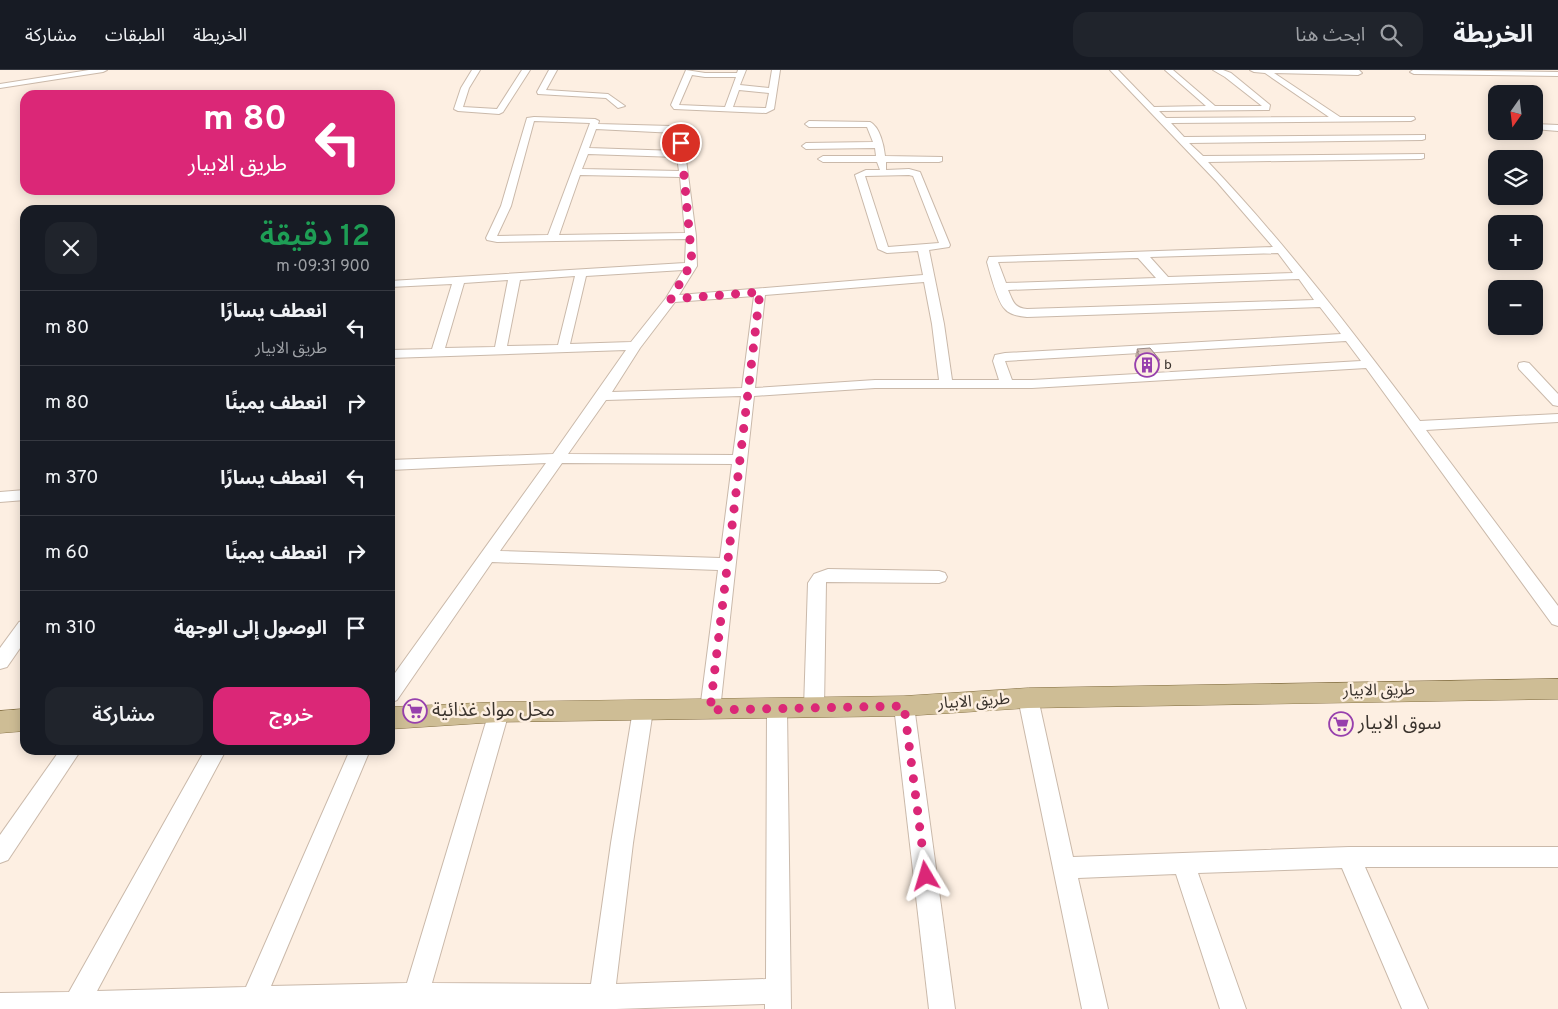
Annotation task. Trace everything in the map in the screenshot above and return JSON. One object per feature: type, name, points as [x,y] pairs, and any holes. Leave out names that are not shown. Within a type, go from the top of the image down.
[{"type":"main road","name":"طريق الابيار","points":[[395,718],[499,712],[904,706],[1028,698],[1558,689]]},
{"type":"main road","points":[[0,722],[20,720]]},
{"type":"street","points":[[0,86],[103,70]]},
{"type":"street","points":[[476,70],[465,88],[458,110],[500,112],[526,70]]},
{"type":"street","points":[[553,70],[541,92],[608,96],[621,106]]},
{"type":"street","points":[[728,109],[741,72],[705,75],[690,71],[675,105],[688,108],[728,109],[768,110],[776,70]]},
{"type":"street","points":[[1114,70],[1202,159],[1280,250],[1350,338],[1558,619]]},
{"type":"street","points":[[1168,70],[1214,109]]},
{"type":"street","points":[[1152,109],[1267,107],[1232,72],[1217,70]]},
{"type":"street","points":[[1254,70],[1357,74],[1354,70]]},
{"type":"street","points":[[1550,70],[1558,74]]},
{"type":"street","points":[[1268,72],[1339,120]]},
{"type":"street","points":[[1414,72],[1558,74]]},
{"type":"street","points":[[736,87],[772,91]]},
{"type":"street","points":[[553,237],[595,121],[592,119],[530,120],[506,206],[491,238],[691,236]]},
{"type":"street","points":[[1163,121],[1411,119]]},
{"type":"street","points":[[1202,159],[1424,159],[1368,120]]},
{"type":"street","points":[[809,124],[868,124],[879,145],[884,173]]},
{"type":"street","points":[[395,688],[602,396],[635,346],[671,299],[691,266],[691,236],[679,131],[593,126]]},
{"type":"street","points":[[1543,127],[1558,128]]},
{"type":"street","points":[[1182,140],[1422,137]]},
{"type":"street","points":[[806,146],[879,145]]},
{"type":"street","points":[[584,151],[682,154]]},
{"type":"street","points":[[822,159],[939,159]]},
{"type":"street","points":[[578,172],[684,174]]},
{"type":"street","points":[[866,172],[884,173],[909,172],[917,174],[945,245],[893,251],[883,249],[860,176],[866,172]]},
{"type":"street","points":[[923,248],[946,384]]},
{"type":"street","points":[[1280,250],[992,259],[1000,287],[1009,307],[1017,312],[1322,303]]},
{"type":"street","points":[[1140,254],[1166,282]]},
{"type":"street","points":[[395,284],[691,266]]},
{"type":"street","points":[[563,348],[581,273]]},
{"type":"street","points":[[500,350],[515,276]]},
{"type":"street","points":[[1000,287],[1301,276]]},
{"type":"street","points":[[671,299],[929,278]]},
{"type":"street","points":[[437,353],[459,279]]},
{"type":"street","points":[[710,710],[760,292]]},
{"type":"street","points":[[1007,385],[999,361],[1000,358],[1005,357],[1350,338]]},
{"type":"street","points":[[395,354],[635,346]]},
{"type":"street","points":[[602,396],[748,392],[875,384],[1007,385],[1369,364]]},
{"type":"street","points":[[1524,366],[1558,402]]},
{"type":"street","points":[[1415,426],[1558,418]]},
{"type":"street","points":[[395,465],[557,458],[740,460]]},
{"type":"street","points":[[0,497],[20,496]]},
{"type":"street","points":[[487,556],[728,564]]},
{"type":"street","points":[[814,708],[817,583],[820,578],[828,575],[939,577]]},
{"type":"street","points":[[0,662],[20,634]]},
{"type":"street","points":[[1028,698],[1095,1009]]},
{"type":"street","points":[[904,706],[942,1009]]},
{"type":"street","points":[[0,1006],[414,1002],[601,1003],[778,1000],[777,709]]},
{"type":"street","points":[[601,1003],[622,843],[643,710]]},
{"type":"street","points":[[414,1002],[499,712]]},
{"type":"street","points":[[0,853],[68,755]]},
{"type":"street","points":[[76,1004],[213,755]]},
{"type":"street","points":[[251,1004],[358,755]]},
{"type":"street","points":[[1064,868],[1349,857],[1558,857]]},
{"type":"street","points":[[1349,857],[1415,1009]]},
{"type":"street","points":[[1184,864],[1233,1009]]},
{"type":"building","points":[[1150,348],[1160,360],[1145,362],[1137,352],[1139,352],[1137,349]]},
{"type":"place","name":"b","points":[[1147,365]]},
{"type":"place","name":"محل مواد غذائية","points":[[415,711]]},
{"type":"place","name":"سوق الابيار","points":[[1341,724]]},
{"type":"route","points":[[681,143],[692,262],[671,299],[760,292],[710,710],[904,706],[926,876]]}]
